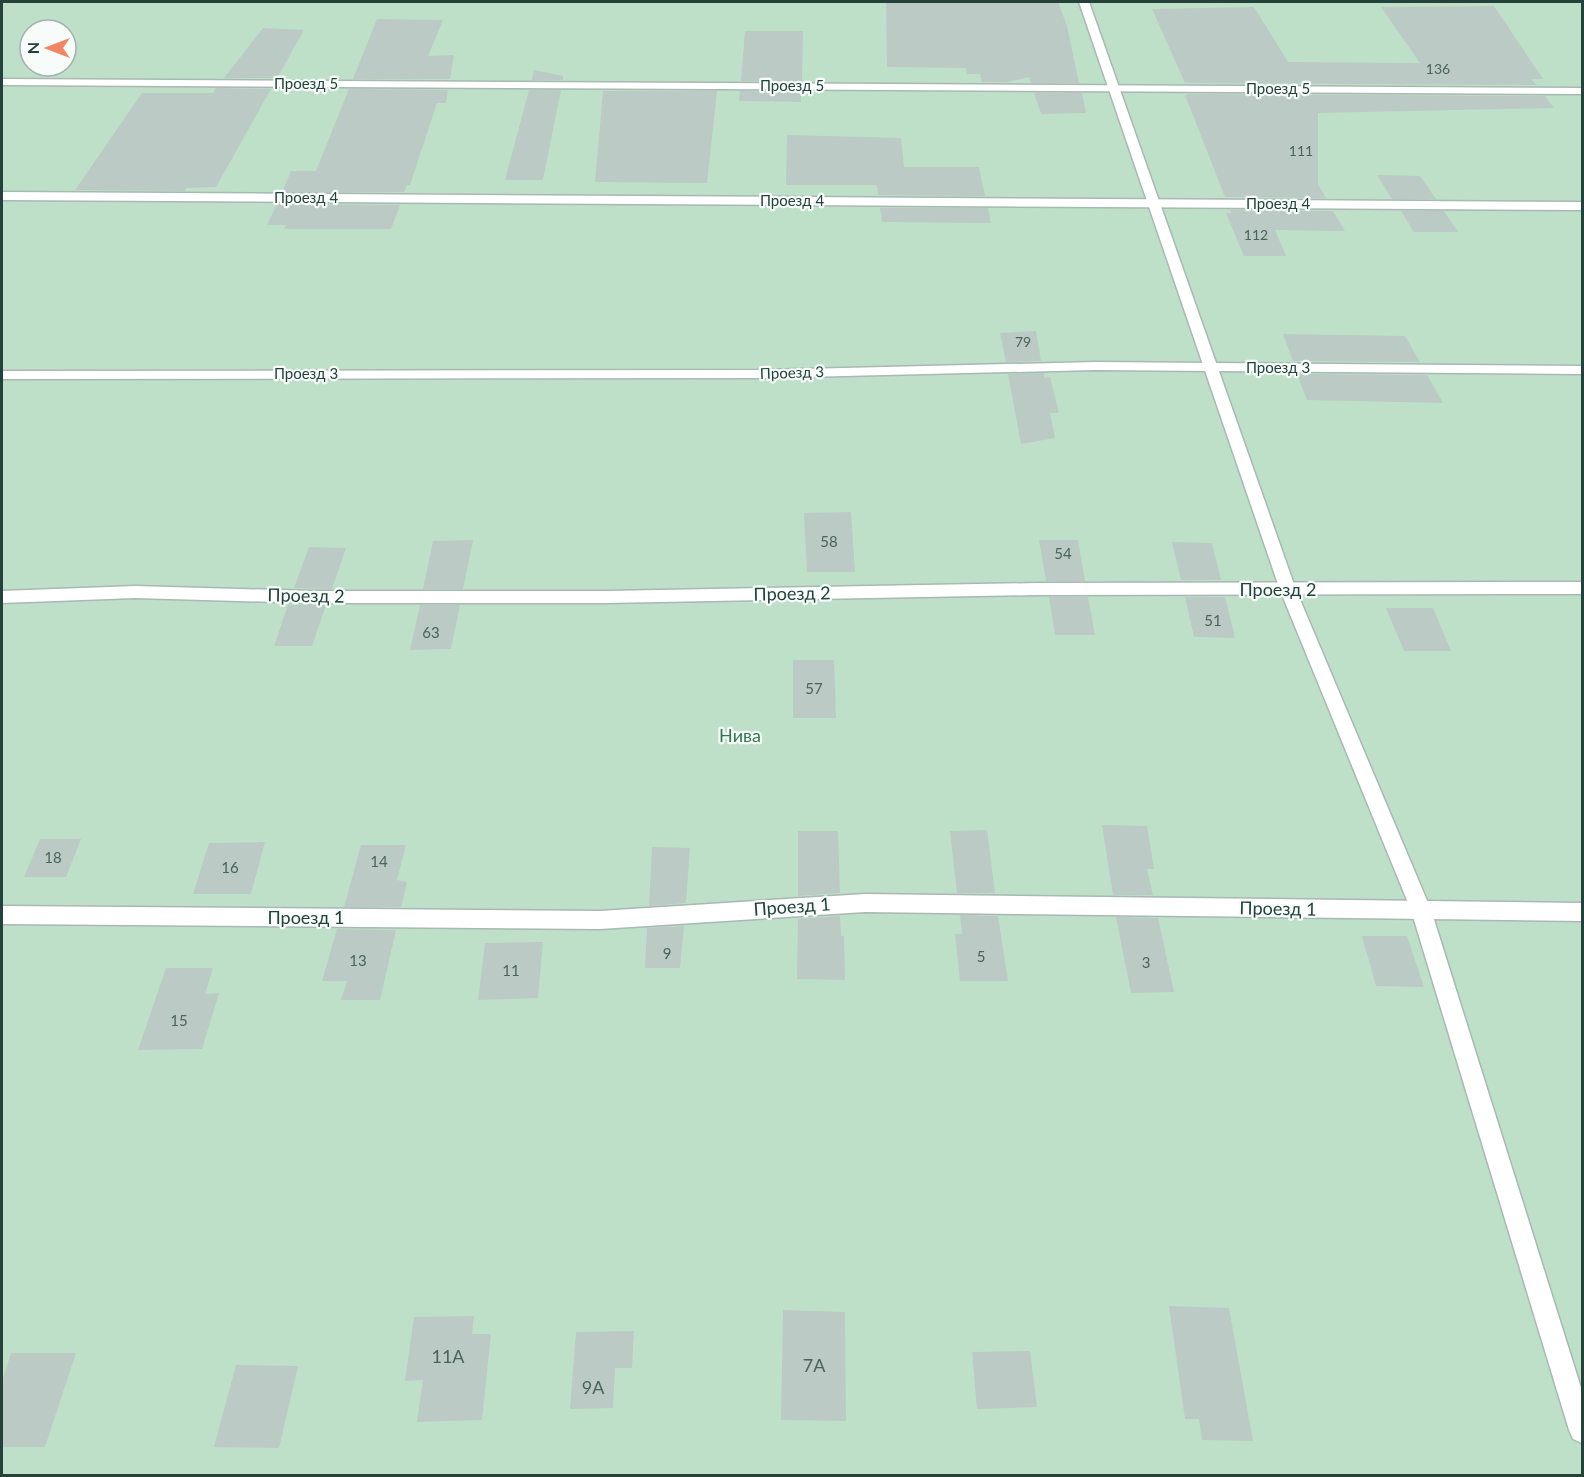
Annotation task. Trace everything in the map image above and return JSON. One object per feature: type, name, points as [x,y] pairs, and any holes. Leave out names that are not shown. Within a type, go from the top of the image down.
[{"type":"street","points":[[1084,2],[1288,590],[1421,910],[1582,1430]]},
{"type":"street","name":"Проезд 5","points":[[2,82],[1582,91]]},
{"type":"street","name":"Проезд 4","points":[[2,196],[1582,206]]},
{"type":"street","name":"Проезд 3","points":[[2,375],[757,374],[1096,366],[1582,370]]},
{"type":"street","name":"Проезд 2","points":[[2,597],[135,592],[312,597],[607,597],[1038,589],[1582,588]]},
{"type":"street","name":"Проезд 1","points":[[2,915],[600,920],[865,903],[1582,912]]},
{"type":"green space","name":"Нива","points":[[2,2],[1582,2],[1582,1475],[2,1476]]},
{"type":"building","points":[[886,2],[1058,2],[1067,26],[1079,83],[1031,83],[1029,77],[1008,82],[982,82],[980,74],[967,74],[966,68],[887,67]]},
{"type":"building","points":[[1494,6],[1543,79],[1531,79],[1537,85],[1185,83],[1152,9],[1254,7],[1288,62],[1420,63],[1381,7]]},
{"type":"building","points":[[377,19],[443,20],[428,56],[454,55],[450,79],[353,79]]},
{"type":"building","points":[[263,28],[304,30],[277,78],[224,78]]},
{"type":"building","points":[[745,31],[803,31],[802,81],[741,81]]},
{"type":"building","points":[[534,70],[563,76],[563,80],[532,80]]},
{"type":"building","points":[[216,88],[271,89],[216,187],[186,188],[185,191],[75,190],[142,93],[213,93]]},
{"type":"building","points":[[349,89],[448,90],[446,103],[437,103],[410,185],[407,185],[404,192],[282,192],[291,171],[316,171]]},
{"type":"building","points":[[529,90],[561,90],[543,180],[505,180]]},
{"type":"building","points":[[603,91],[717,91],[707,183],[595,182]]},
{"type":"building","points":[[740,91],[801,92],[801,102],[739,101]]},
{"type":"building","points":[[1034,93],[1082,93],[1086,113],[1041,114]]},
{"type":"building","points":[[1185,95],[1545,96],[1554,108],[1318,113],[1318,184],[1326,198],[1225,197]]},
{"type":"building","points":[[787,135],[901,138],[904,167],[979,167],[985,196],[878,195],[877,185],[786,185]]},
{"type":"building","points":[[1377,175],[1420,176],[1436,199],[1392,199]]},
{"type":"building","points":[[277,204],[400,205],[391,229],[284,229],[286,225],[267,225]]},
{"type":"building","points":[[880,208],[988,208],[991,223],[882,222]]},
{"type":"building","points":[[1230,210],[1333,211],[1345,231],[1275,230],[1286,256],[1244,256],[1226,213],[1232,213]]},
{"type":"building","points":[[1401,211],[1444,211],[1458,232],[1414,232]]},
{"type":"building","points":[[1036,331],[1041,361],[1006,362],[1000,333]]},
{"type":"building","points":[[1283,334],[1405,336],[1420,362],[1293,361]]},
{"type":"building","points":[[1044,373],[1044,378],[1050,377],[1059,413],[1050,413],[1055,438],[1021,444],[1008,374]]},
{"type":"building","points":[[1297,374],[1427,375],[1443,403],[1307,400]]},
{"type":"building","points":[[851,512],[855,572],[807,572],[804,513]]},
{"type":"building","points":[[473,540],[463,589],[423,589],[433,541]]},
{"type":"building","points":[[1039,540],[1078,540],[1085,581],[1046,581]]},
{"type":"building","points":[[1172,542],[1212,543],[1221,580],[1181,580]]},
{"type":"building","points":[[309,547],[346,548],[332,589],[294,588]]},
{"type":"building","points":[[1049,597],[1088,597],[1095,635],[1055,635]]},
{"type":"building","points":[[1185,597],[1225,597],[1235,638],[1194,637]]},
{"type":"building","points":[[288,605],[326,605],[312,646],[274,646]]},
{"type":"building","points":[[420,605],[460,605],[451,649],[410,650]]},
{"type":"building","points":[[1386,608],[1433,608],[1451,651],[1404,651]]},
{"type":"building","points":[[793,660],[834,660],[836,718],[793,718]]},
{"type":"building","points":[[1102,825],[1147,826],[1154,869],[1147,869],[1153,895],[1113,895]]},
{"type":"building","points":[[987,830],[995,893],[957,893],[950,831]]},
{"type":"building","points":[[798,831],[838,831],[840,893],[798,896]]},
{"type":"building","points":[[40,839],[81,839],[66,877],[24,877]]},
{"type":"building","points":[[265,842],[251,894],[193,894],[209,843]]},
{"type":"building","points":[[361,845],[406,845],[397,880],[407,882],[401,907],[344,907]]},
{"type":"building","points":[[652,847],[690,848],[686,903],[649,906]]},
{"type":"building","points":[[960,915],[998,916],[1008,981],[960,981],[955,934],[962,934]]},
{"type":"building","points":[[840,916],[841,936],[844,936],[845,980],[797,979],[798,919]]},
{"type":"building","points":[[1116,917],[1158,918],[1174,992],[1131,993]]},
{"type":"building","points":[[684,926],[680,968],[645,968],[647,928]]},
{"type":"building","points":[[337,929],[396,930],[380,1000],[341,1000],[347,981],[322,981]]},
{"type":"building","points":[[1362,936],[1407,936],[1424,987],[1376,986]]},
{"type":"building","points":[[543,942],[538,998],[478,1000],[485,943]]},
{"type":"building","points":[[166,968],[213,968],[205,994],[219,993],[202,1049],[138,1050]]},
{"type":"building","points":[[1169,1306],[1229,1308],[1253,1441],[1202,1440],[1199,1419],[1185,1419]]},
{"type":"building","points":[[783,1310],[845,1312],[846,1421],[781,1420]]},
{"type":"building","points":[[474,1316],[472,1334],[491,1334],[482,1420],[417,1422],[423,1380],[405,1381],[414,1317]]},
{"type":"building","points":[[634,1331],[632,1368],[615,1368],[613,1408],[570,1409],[576,1332]]},
{"type":"building","points":[[1030,1351],[1037,1407],[977,1409],[972,1352]]},
{"type":"building","points":[[11,1353],[76,1353],[45,1447],[2,1447],[2,1381]]},
{"type":"building","points":[[236,1365],[298,1366],[279,1448],[214,1447]]}]
